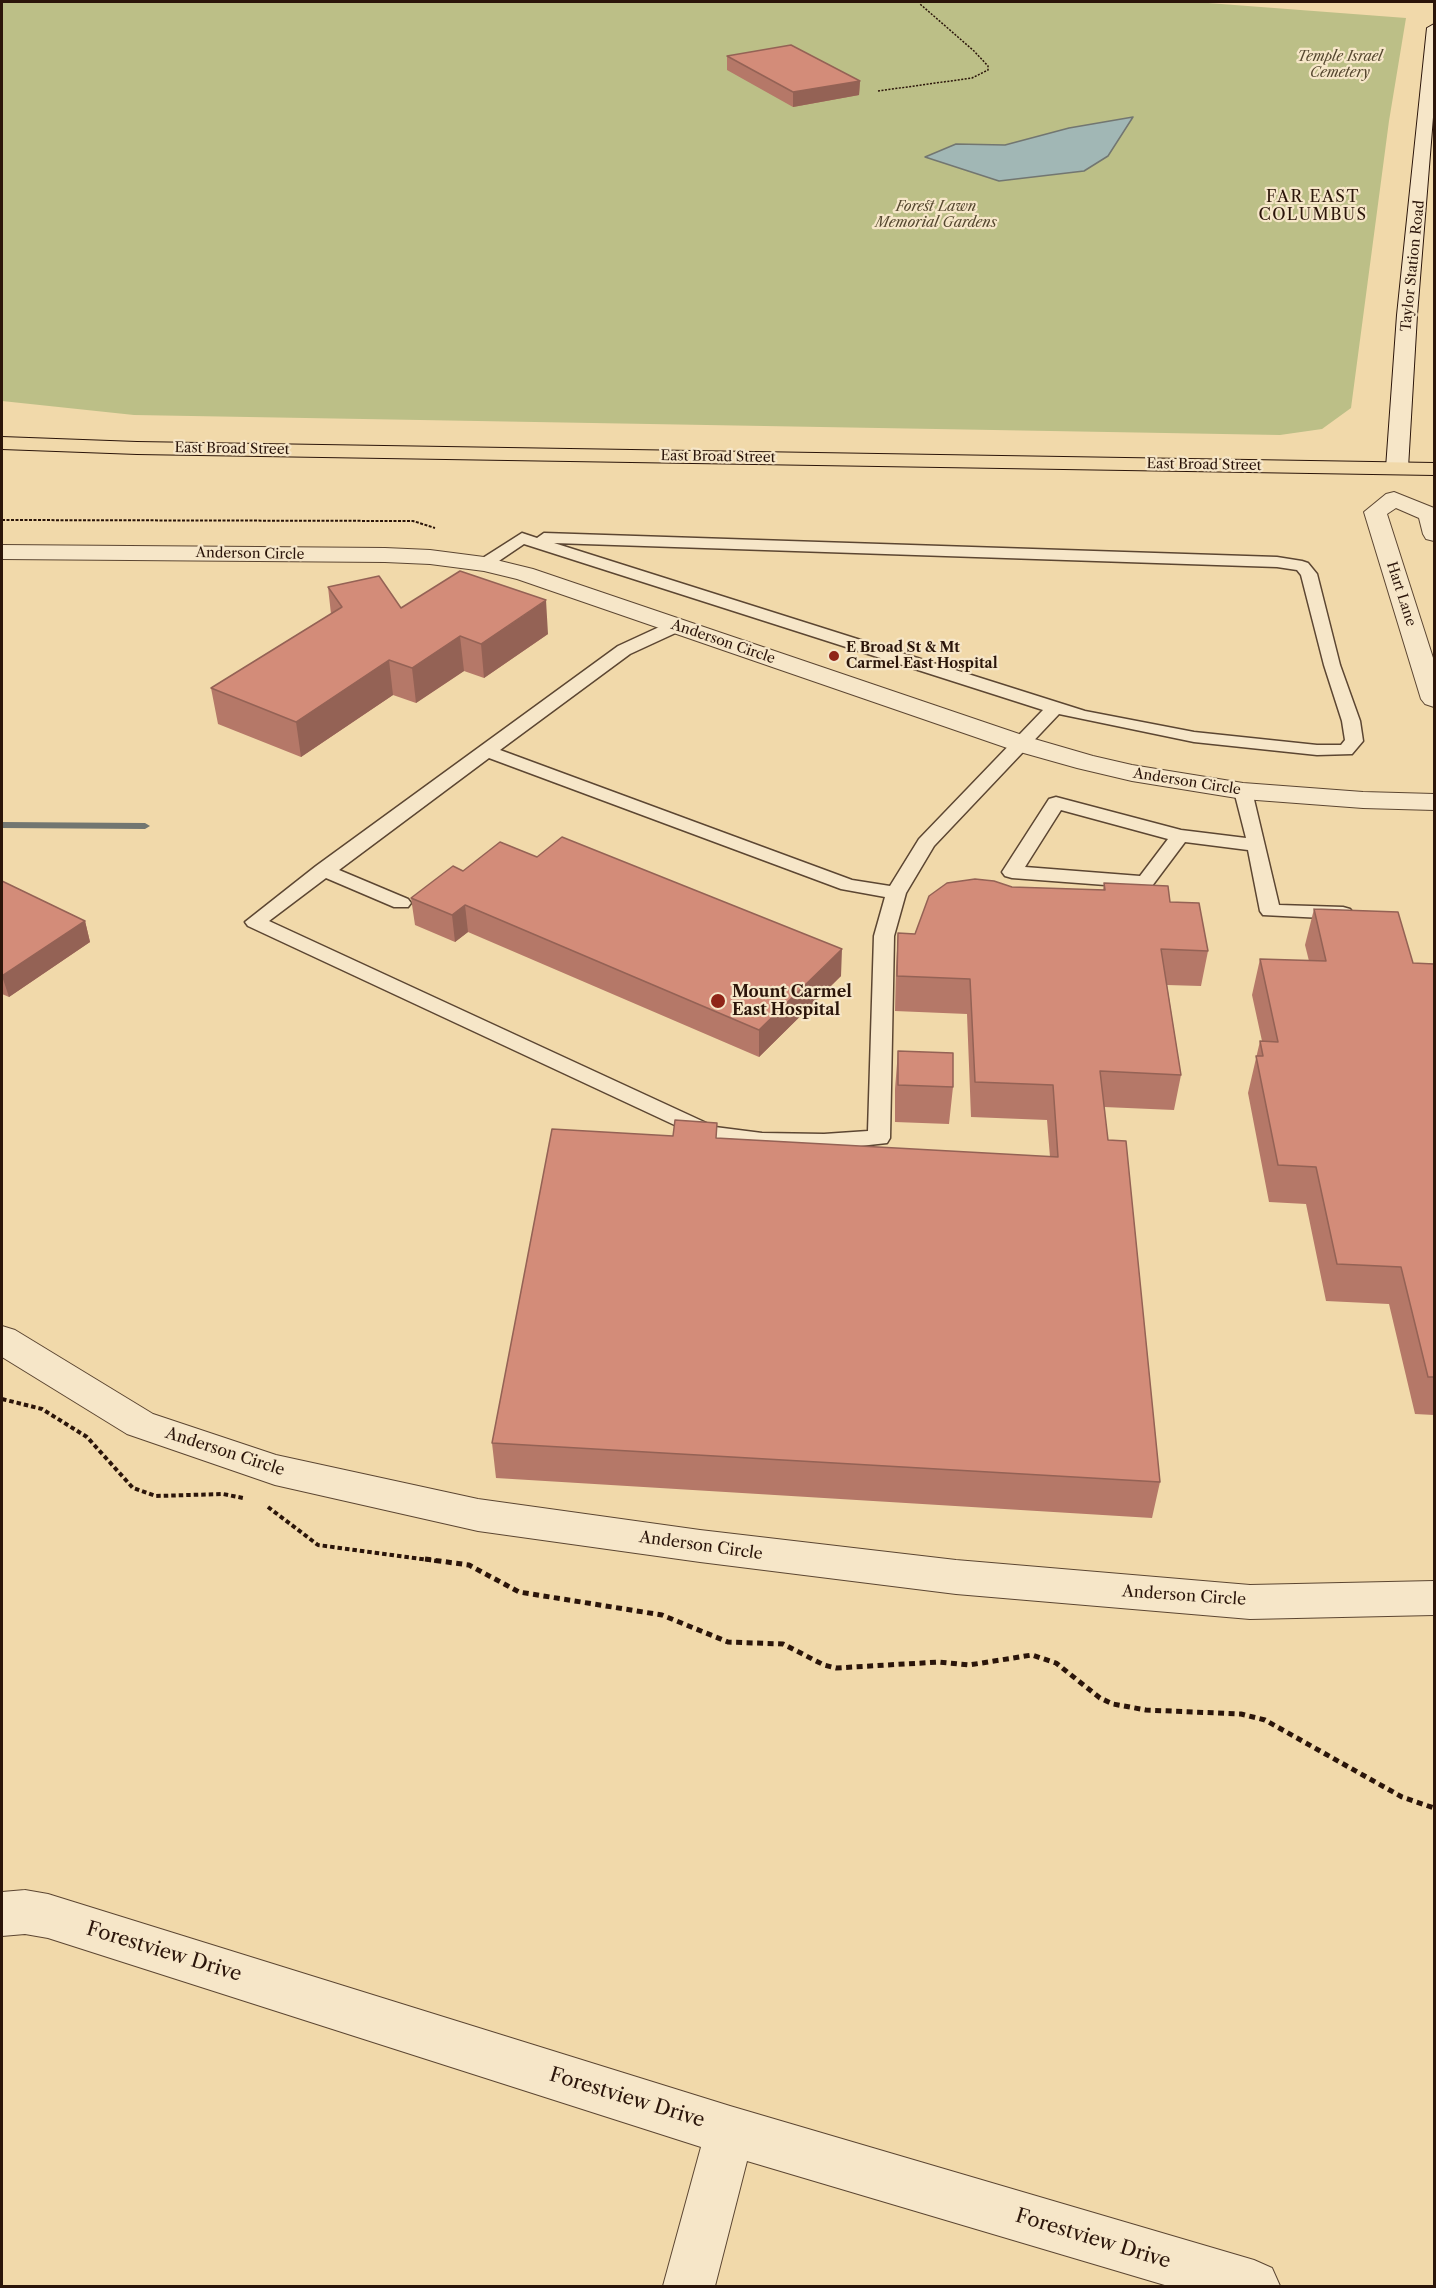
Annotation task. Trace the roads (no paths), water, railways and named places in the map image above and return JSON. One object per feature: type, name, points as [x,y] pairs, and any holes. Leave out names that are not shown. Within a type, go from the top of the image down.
[{"type":"highway","name":"East Broad Street","points":[[2,443],[137,448],[1434,469]]},
{"type":"highway","points":[[2,455],[137,448]]},
{"type":"street","name":"Taylor Station Road","points":[[1397,468],[1407,315],[1434,28]]},
{"type":"street","points":[[1397,468],[1394,499],[1429,514],[1434,534]]},
{"type":"street","name":"Hart Lane","points":[[1394,499],[1375,512],[1434,699]]},
{"type":"street","name":"Anderson Circle","points":[[2,552],[385,555],[430,557],[484,564],[525,574],[1022,744],[1132,773],[1243,791],[1363,800],[1434,802]]},
{"type":"street","name":"Anderson Circle","points":[[2,1340],[140,1424],[275,1470],[478,1515],[745,1552],[980,1580],[1250,1602],[1434,1598]]},
{"type":"street","name":"Forestview Drive","points":[[2,1914],[24,1912],[48,1916],[730,2131],[1254,2286]]},
{"type":"street","points":[[688,2286],[730,2131]]},
{"type":"lane","points":[[484,564],[522,538],[1267,562],[1302,566],[1309,574],[1332,665],[1351,722],[1354,741],[1346,750],[1317,750],[1194,737],[1083,716],[522,538]]},
{"type":"lane","points":[[676,626],[624,650],[255,922],[711,1134],[762,1141],[824,1142],[879,1138],[884,936],[896,893],[926,843],[1055,708]]},
{"type":"lane","points":[[486,751],[849,885],[896,893]]},
{"type":"lane","points":[[1243,791],[1257,845],[1270,911],[1361,914]]},
{"type":"lane","points":[[1180,837],[1145,882],[1012,872],[1056,803],[1180,837],[1257,845]]},
{"type":"lane","points":[[323,870],[401,903]]},
{"type":"water","points":[[1133,117],[1108,156],[1084,171],[999,181],[925,157],[956,144],[1005,145],[1069,128]]},
{"type":"waterway","points":[[2,825],[145,826]]},
{"type":"place","name":"E Broad St & Mt Carmel East Hospital","points":[[834,656]]},
{"type":"place","name":"Mount Carmel East Hospital","points":[[718,1001]]},
{"type":"district","name":"FAR EAST COLUMBUS","points":[[1313,206]]},
{"type":"park label","name":"Temple Israel Cemetery","points":[[1340,66]]},
{"type":"park label","name":"Forest Lawn Memorial Gardens","points":[[936,216]]}]
